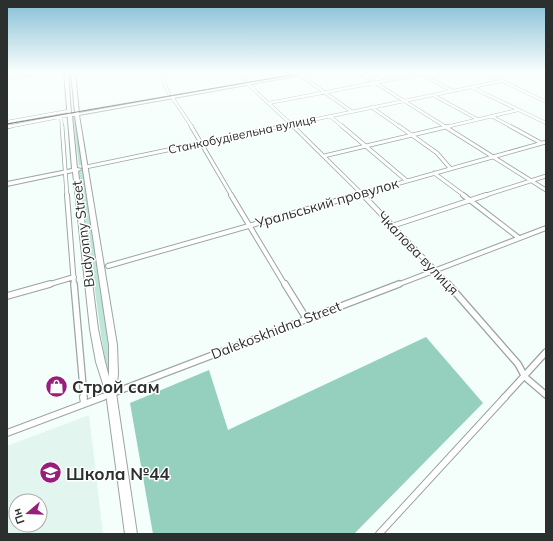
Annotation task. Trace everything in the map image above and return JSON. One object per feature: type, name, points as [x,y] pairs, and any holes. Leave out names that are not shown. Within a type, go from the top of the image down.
[{"type":"main road","name":"Budyonny Street","points":[[67,97],[94,329],[102,374],[111,393]]},
{"type":"main road","name":"Budyonny Street","points":[[76,97],[113,345],[114,374],[111,393],[131,534]]},
{"type":"main road","points":[[68,113],[164,97]]},
{"type":"main road","name":"Станкобудівельна вулиця","points":[[7,184],[86,167]]},
{"type":"street","points":[[172,97],[202,143],[248,225],[306,318]]},
{"type":"street","name":"Чкалова вулиця","points":[[264,97],[324,156],[435,269],[518,364],[525,377],[546,395]]},
{"type":"street","points":[[269,103],[299,97]]},
{"type":"street","points":[[333,97],[351,111]]},
{"type":"street","points":[[398,97],[546,190]]},
{"type":"street","name":"Станкобудівельна вулиця","points":[[86,167],[422,97]]},
{"type":"street","points":[[436,97],[477,119]]},
{"type":"street","points":[[492,97],[546,123]]},
{"type":"street","points":[[536,97],[546,102]]},
{"type":"street","points":[[371,107],[437,153],[450,168]]},
{"type":"street","points":[[324,156],[444,126],[518,110]]},
{"type":"street","points":[[7,127],[61,117],[68,113]]},
{"type":"street","points":[[7,122],[68,113]]},
{"type":"street","points":[[330,116],[407,181]]},
{"type":"street","points":[[491,116],[541,143]]},
{"type":"street","points":[[61,117],[84,403]]},
{"type":"street","name":"Уральський провулок","points":[[108,266],[248,225],[546,142]]},
{"type":"street","points":[[434,174],[519,238]]},
{"type":"street","points":[[392,226],[546,176]]},
{"type":"street","name":"Dalekoskhidna Street","points":[[7,433],[546,228]]},
{"type":"street","points":[[7,296],[74,277]]},
{"type":"street","points":[[379,534],[483,420],[525,377],[546,352]]},
{"type":"shaded area","name":"Школа №44","points":[[89,415],[103,534],[7,534],[7,446]]},
{"type":"green space","points":[[157,97],[167,97],[79,112],[82,110]]},
{"type":"green space","points":[[75,116],[83,164],[79,166],[73,117]]},
{"type":"green space","points":[[84,171],[107,333],[111,376],[108,376],[101,335],[79,172]]},
{"type":"green space","points":[[426,337],[483,403],[354,534],[153,534],[130,403],[209,370],[228,430]]},
{"type":"tram line","points":[[7,124],[162,97]]},
{"type":"place","name":"Строй сам","points":[[57,386]]},
{"type":"place","name":"Школа №44","points":[[51,473]]}]
